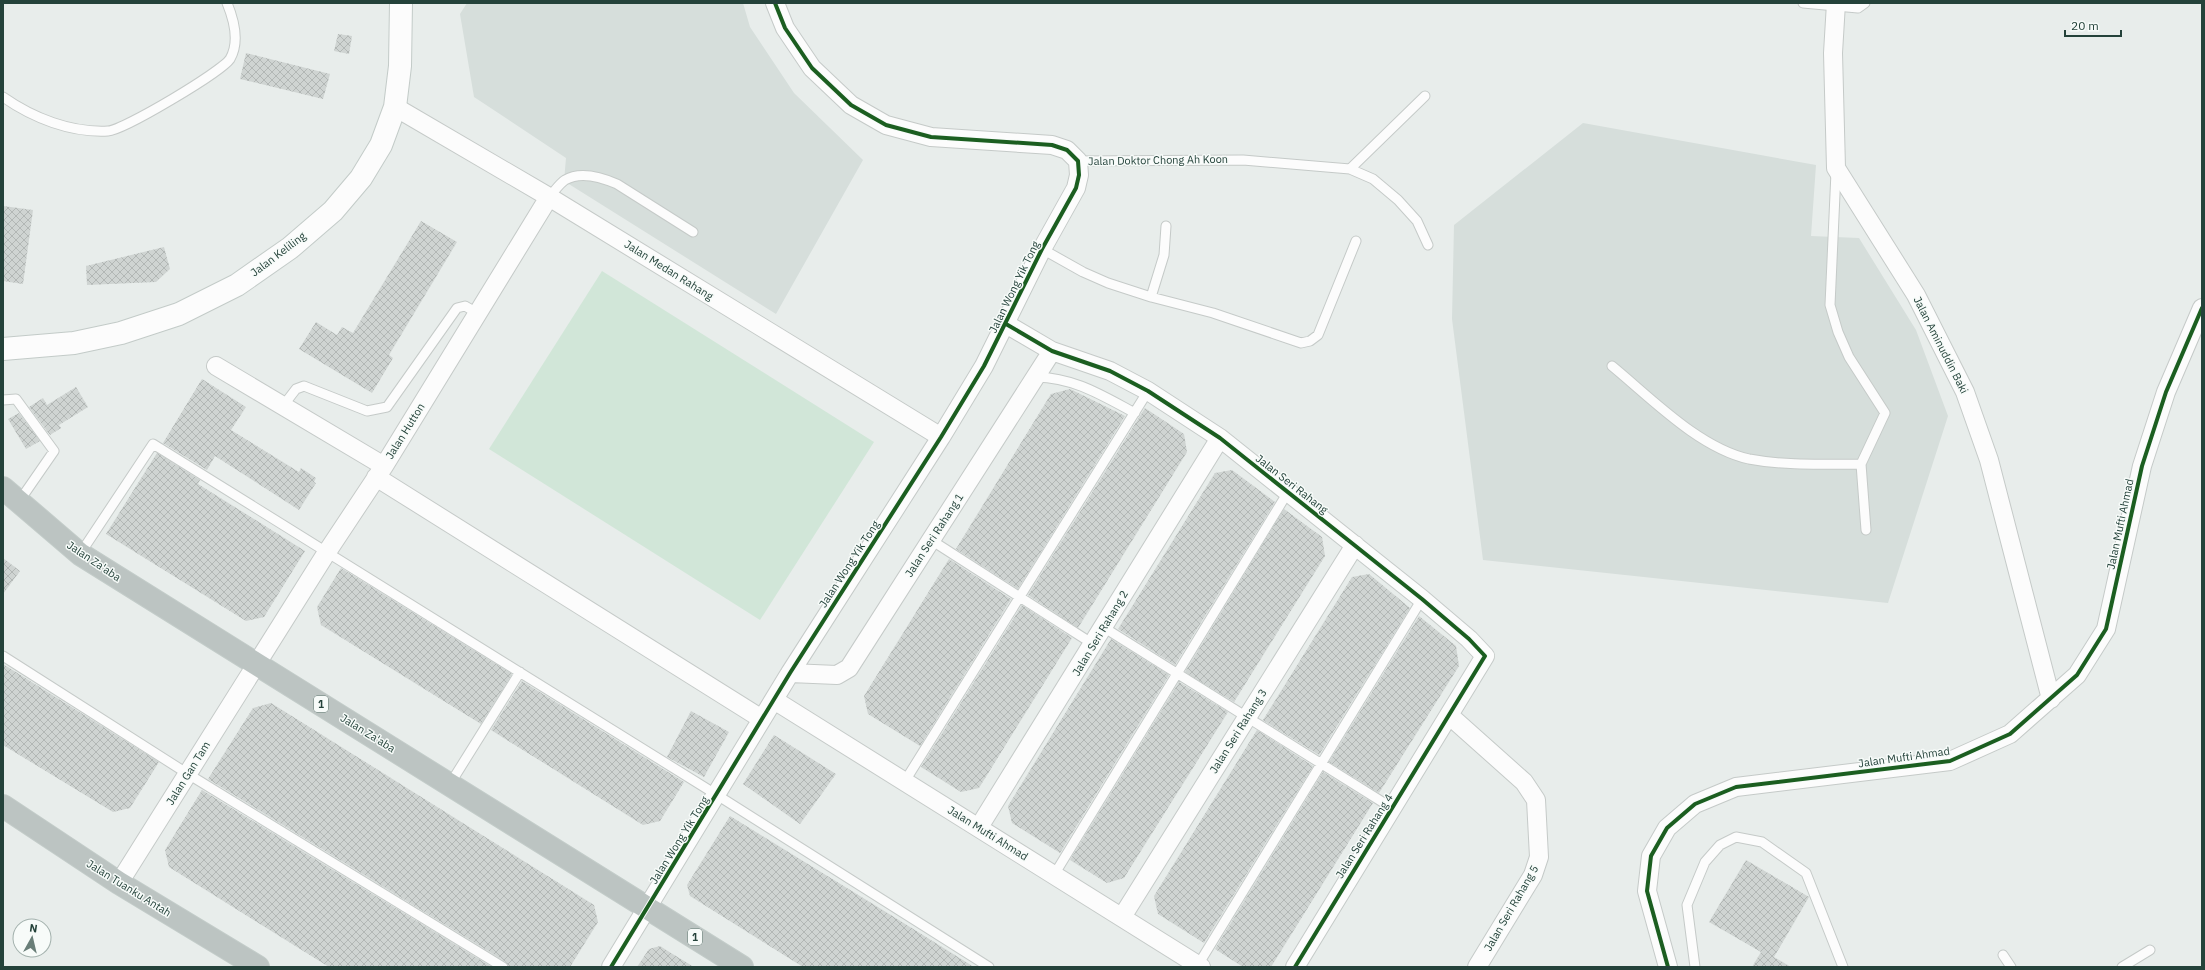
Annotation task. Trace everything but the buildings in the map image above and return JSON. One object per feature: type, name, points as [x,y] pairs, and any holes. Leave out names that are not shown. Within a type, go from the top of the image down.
[{"type":"highway","name":"Jalan Za'aba","points":[[3,488],[18,503],[80,554],[742,967]]},
{"type":"highway","name":"Jalan Tuanku Antah","points":[[3,806],[119,883],[258,967]]},
{"type":"street","name":"Jalan Keliling","points":[[3,349],[74,344],[121,332],[179,314],[237,285],[290,248],[333,211],[365,171],[381,144],[395,107],[400,66],[401,3]]},
{"type":"street","name":"Jalan Doktor Chong Ah Koon","points":[[775,3],[785,28],[812,68],[851,105],[886,125],[930,137],[1052,145],[1067,150],[1078,161]]},
{"type":"street","points":[[1836,4],[1833,53],[1836,168]]},
{"type":"street","name":"Jalan Medan Rahang","points":[[395,107],[549,197],[941,437]]},
{"type":"street","name":"Jalan Wong Yik Tong","points":[[611,967],[790,673],[941,437],[984,366],[1042,249],[1076,188],[1080,175],[1078,161]]},
{"type":"street","name":"Jalan Aminuddin Baki","points":[[1836,168],[1916,295],[1965,392],[1989,460],[2051,699]]},
{"type":"street","name":"Jalan Hutton","points":[[257,664],[479,314],[549,197]]},
{"type":"street","name":"Jalan Mufti Ahmad","points":[[1668,967],[1647,891],[1651,856],[1667,828],[1694,804],[1736,787],[1950,761],[2010,734],[2077,675],[2106,629],[2142,466],[2166,392],[2202,308]]},
{"type":"street","name":"Jalan Seri Rahang","points":[[1006,324],[1052,351],[1110,370],[1148,391],[1220,438],[1422,599],[1469,639],[1485,656],[1450,716]]},
{"type":"street","name":"Jalan Seri Rahang 1","points":[[790,673],[817,676],[837,675],[849,668],[1052,351]]},
{"type":"street","points":[[216,366],[283,406],[380,471],[762,719]]},
{"type":"street","name":"Jalan Seri Rahang 2","points":[[979,827],[1094,644],[1220,438]]},
{"type":"street","name":"Jalan Seri Rahang 3","points":[[1122,917],[1355,545]]},
{"type":"street","name":"Jalan Gan Tam","points":[[119,883],[257,664]]},
{"type":"street","name":"Jalan Mufti Ahmad","points":[[774,700],[1122,917],[1190,964]]},
{"type":"street","name":"Jalan Seri Rahang 4","points":[[1295,967],[1450,716]]},
{"type":"street","name":"Jalan Seri Rahang 5","points":[[1450,716],[1524,782],[1536,800],[1539,858],[1533,874],[1477,967]]},
{"type":"lane","points":[[3,97],[46,120],[79,130],[110,131],[140,117],[216,73],[230,59],[236,39],[232,14],[227,3]]},
{"type":"lane","points":[[1803,3],[1836,4],[1858,8],[1865,3]]},
{"type":"lane","points":[[1350,168],[1425,96]]},
{"type":"lane","name":"Jalan Doktor Chong Ah Koon","points":[[1078,161],[1243,160],[1350,168],[1374,179],[1398,200],[1417,221],[1428,246]]},
{"type":"lane","points":[[1836,168],[1830,305],[1838,332],[1849,357],[1885,413],[1861,464],[1866,530]]},
{"type":"lane","points":[[549,197],[564,181],[577,175],[603,178],[617,184],[693,232]]},
{"type":"lane","points":[[1151,297],[1164,255],[1166,226]]},
{"type":"lane","points":[[1042,249],[1082,272],[1151,297],[1213,313],[1301,343],[1310,341],[1318,335],[1356,241]]},
{"type":"lane","points":[[283,406],[296,389],[304,386],[367,411],[387,407],[457,308],[465,306],[479,314]]},
{"type":"lane","points":[[1612,366],[1691,430],[1714,445],[1748,458],[1778,463],[1861,464]]},
{"type":"lane","points":[[1036,377],[1053,377],[1073,382],[1135,413]]},
{"type":"lane","points":[[905,781],[1148,391]]},
{"type":"lane","points":[[3,400],[16,399],[54,451],[18,503]]},
{"type":"lane","points":[[80,554],[153,444],[717,795],[989,967]]},
{"type":"lane","points":[[1054,875],[1176,673],[1288,492]]},
{"type":"lane","points":[[931,540],[1094,644]]},
{"type":"lane","points":[[1190,964],[1321,763],[1422,599]]},
{"type":"lane","points":[[1104,627],[1392,808]]},
{"type":"lane","points":[[3,656],[188,774],[502,967]]},
{"type":"lane","points":[[450,784],[520,672]]},
{"type":"lane","points":[[1695,967],[1687,905],[1705,862],[1720,845],[1736,837],[1762,842],[1806,873],[1843,967]]},
{"type":"lane","points":[[2122,967],[2150,950]]},
{"type":"lane","points":[[2003,955],[2011,967]]},
{"type":"shaded area","points":[[467,3],[743,3],[750,27],[794,93],[863,160],[776,314],[564,181],[566,158],[474,97],[460,14]]},
{"type":"shaded area","points":[[1583,123],[1816,165],[1811,236],[1859,238],[1916,330],[1948,416],[1888,603],[1483,560],[1452,319],[1454,225]]},
{"type":"green space","points":[[602,271],[874,442],[760,620],[489,449]]},
{"type":"cycle path","points":[[611,967],[790,673],[941,437],[984,366],[1042,249],[1076,188],[1079,175],[1078,161],[1067,150],[1052,145],[931,137],[886,125],[851,105],[812,68],[785,28],[775,3]]},
{"type":"cycle path","points":[[1668,967],[1647,891],[1651,856],[1667,828],[1695,804],[1736,787],[1950,761],[2010,734],[2077,675],[2106,629],[2142,466],[2166,392],[2202,308]]},
{"type":"cycle path","points":[[1006,324],[1052,351],[1110,371],[1148,391],[1220,438],[1422,599],[1469,639],[1485,656],[1295,967]]}]
